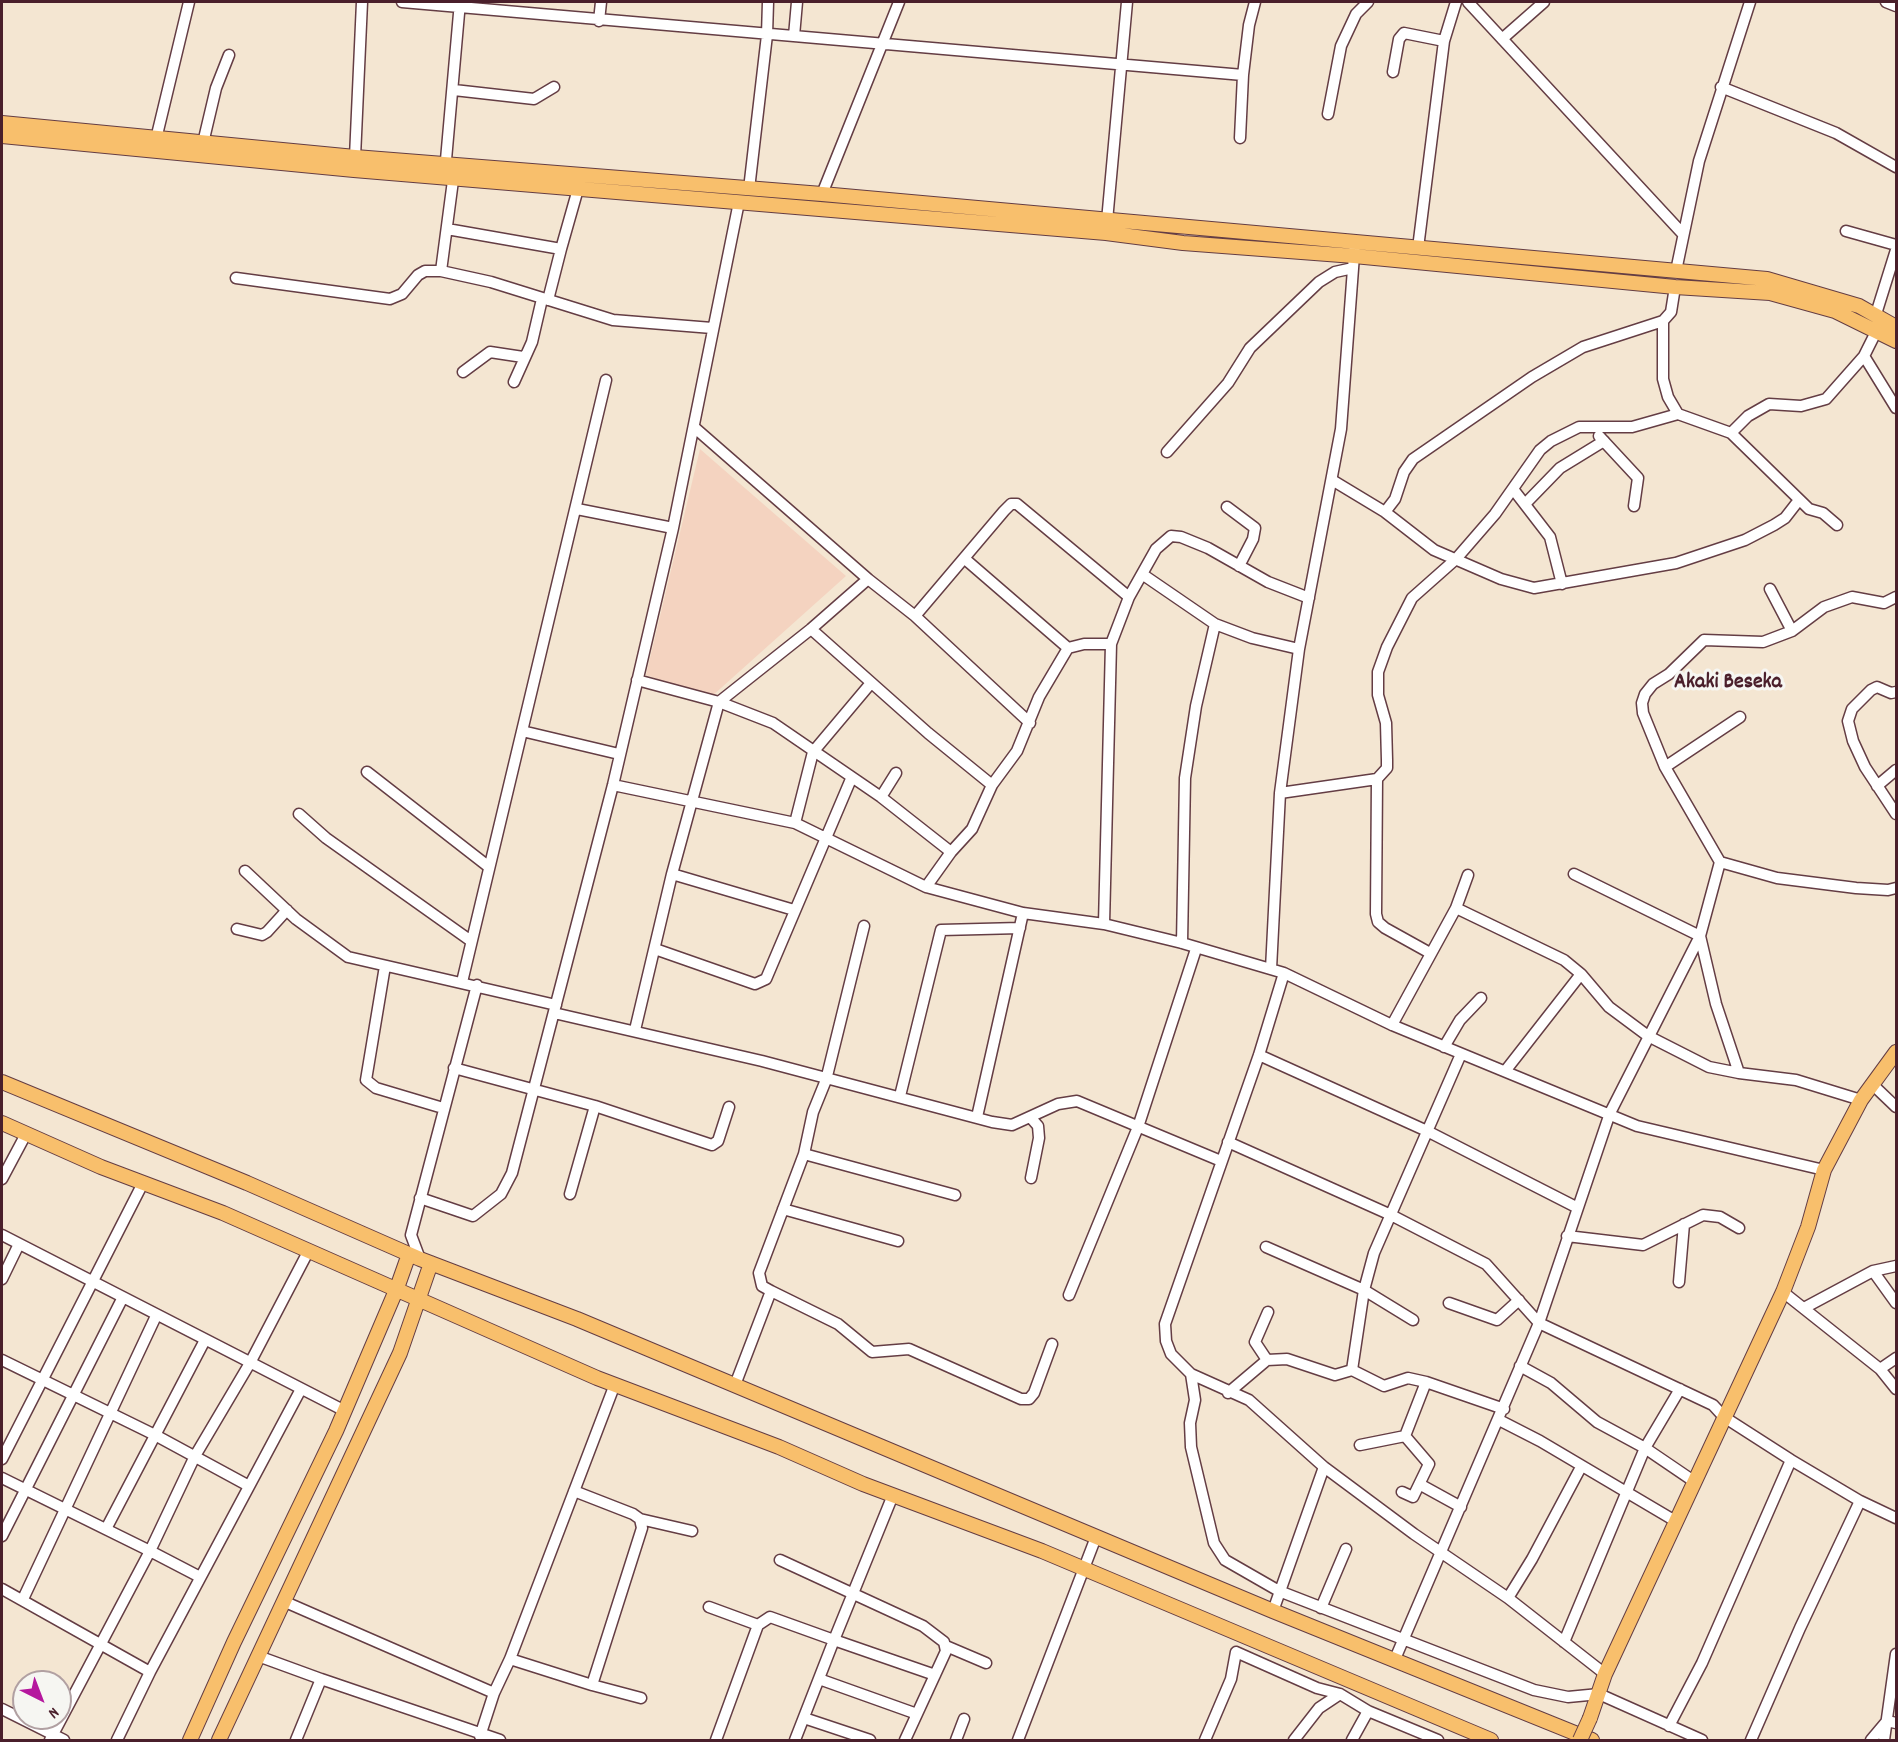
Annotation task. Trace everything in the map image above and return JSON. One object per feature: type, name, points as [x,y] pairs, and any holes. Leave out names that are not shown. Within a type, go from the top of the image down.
[{"type":"main road","points":[[2,123],[355,157],[578,189],[1106,233],[1183,243],[1354,255],[1675,287],[1770,293],[1835,311],[1896,341]]},
{"type":"main road","points":[[2,136],[450,171],[822,194],[1107,221],[1354,255],[1418,248],[1767,279],[1840,299],[1876,314],[1896,327]]},
{"type":"main road","points":[[1580,1740],[1605,1674],[1783,1292],[1808,1227],[1824,1170],[1861,1100],[1896,1052]]},
{"type":"main road","points":[[2,1082],[247,1183],[420,1258],[577,1319],[1273,1611],[1592,1740]]},
{"type":"main road","points":[[2,1123],[143,1183],[223,1213],[615,1384],[779,1446],[893,1495],[1084,1569],[1491,1740]]},
{"type":"main road","points":[[190,1740],[234,1642],[345,1411],[398,1288],[420,1258]]},
{"type":"main road","points":[[219,1740],[400,1353],[418,1298],[420,1258]]},
{"type":"street","points":[[156,139],[189,2]]},
{"type":"street","points":[[355,157],[362,2]]},
{"type":"street","points":[[402,2],[460,4],[599,21],[882,42],[1243,75]]},
{"type":"street","points":[[599,21],[601,2]]},
{"type":"street","points":[[749,189],[767,35],[768,2]]},
{"type":"street","points":[[794,36],[796,2]]},
{"type":"street","points":[[822,194],[899,2]]},
{"type":"street","points":[[1107,221],[1127,2]]},
{"type":"street","points":[[1240,138],[1243,75],[1249,25],[1255,2]]},
{"type":"street","points":[[1328,114],[1341,46],[1356,14],[1368,2]]},
{"type":"street","points":[[1418,248],[1444,41],[1456,2]]},
{"type":"street","points":[[1468,2],[1682,233]]},
{"type":"street","points":[[1502,39],[1544,2]]},
{"type":"street","points":[[1676,271],[1682,233],[1721,87],[1750,2]]},
{"type":"street","points":[[1886,2],[1896,6]]},
{"type":"street","points":[[441,271],[447,229],[460,4]]},
{"type":"street","points":[[1393,72],[1399,39],[1404,33],[1444,41]]},
{"type":"street","points":[[203,143],[216,88],[229,55]]},
{"type":"street","points":[[454,90],[534,99],[554,87]]},
{"type":"street","points":[[1721,87],[1836,134],[1896,167]]},
{"type":"street","points":[[514,382],[523,357],[532,342],[578,189]]},
{"type":"street","points":[[420,1198],[473,1216],[501,1194],[512,1173],[536,1089],[613,785],[695,428],[712,328],[739,202]]},
{"type":"street","points":[[447,229],[561,249]]},
{"type":"street","points":[[1846,231],[1896,245]]},
{"type":"street","points":[[1876,314],[1896,250]]},
{"type":"street","points":[[1167,452],[1228,383],[1250,348],[1319,282],[1335,272],[1354,255]]},
{"type":"street","points":[[1271,969],[1280,793],[1299,649],[1341,429],[1354,255]]},
{"type":"street","points":[[236,278],[390,298],[402,294],[418,275],[441,271],[491,282],[613,320],[712,328]]},
{"type":"street","points":[[1385,512],[1395,499],[1407,465],[1434,443],[1532,377],[1583,347],[1663,321],[1671,312],[1675,287]]},
{"type":"street","points":[[1663,321],[1663,379],[1668,397],[1678,414]]},
{"type":"street","points":[[1731,434],[1748,416],[1769,404],[1801,406],[1826,399],[1864,356],[1877,330]]},
{"type":"street","points":[[464,372],[490,352],[523,357]]},
{"type":"street","points":[[1864,356],[1896,408]]},
{"type":"street","points":[[462,982],[577,509],[606,380]]},
{"type":"street","points":[[1280,793],[1377,778],[1387,768],[1386,723],[1377,683],[1382,660],[1408,604],[1456,559],[1513,489],[1536,456],[1551,441],[1580,427],[1632,427],[1678,414],[1731,434],[1799,500],[1814,512],[1823,513],[1837,525]]},
{"type":"street","points":[[1591,427],[1638,478],[1634,506]]},
{"type":"street","points":[[695,428],[868,579],[915,615],[1030,723]]},
{"type":"street","points":[[1525,504],[1560,468],[1604,441]]},
{"type":"street","points":[[1332,480],[1385,512],[1434,550],[1519,585],[1534,588],[1676,563],[1745,540],[1785,518],[1799,500]]},
{"type":"street","points":[[1513,489],[1550,537],[1562,584]]},
{"type":"street","points":[[915,615],[1011,504],[1017,504],[1129,597]]},
{"type":"street","points":[[1227,507],[1255,528],[1253,539],[1239,566]]},
{"type":"street","points":[[577,509],[673,528]]},
{"type":"street","points":[[1104,924],[1111,644],[1129,597],[1156,549],[1171,536],[1181,537],[1309,598]]},
{"type":"street","points":[[965,559],[1068,648]]},
{"type":"street","points":[[1142,574],[1215,624],[1252,638],[1299,649]]},
{"type":"street","points":[[635,1030],[672,874],[719,702],[811,629],[868,579]]},
{"type":"street","points":[[1770,589],[1792,631]]},
{"type":"street","points":[[1896,597],[1884,603],[1852,597],[1824,607],[1792,631],[1777,638],[1752,644],[1704,640],[1677,667],[1649,689],[1642,703],[1643,713],[1665,767],[1720,862],[1777,878],[1856,888],[1888,890],[1896,888]]},
{"type":"street","points":[[1182,943],[1185,778],[1196,706],[1215,624]]},
{"type":"street","points":[[811,629],[871,683],[992,784]]},
{"type":"street","points":[[926,887],[951,852],[972,829],[992,784],[1008,766],[1030,723],[1039,697],[1068,648],[1084,644],[1111,644]]},
{"type":"street","points":[[637,680],[719,702],[773,723],[850,779],[881,797],[951,852]]},
{"type":"street","points":[[795,823],[813,752],[871,683]]},
{"type":"street","points":[[1896,692],[1891,693],[1882,687],[1871,690],[1852,709],[1848,721],[1853,741],[1877,786],[1896,814]]},
{"type":"street","points":[[1665,767],[1740,717]]},
{"type":"street","points":[[522,731],[619,754]]},
{"type":"street","points":[[1877,786],[1896,770]]},
{"type":"street","points":[[367,772],[489,867]]},
{"type":"street","points":[[881,797],[896,773]]},
{"type":"street","points":[[1377,778],[1376,914],[1378,922],[1430,952]]},
{"type":"street","points":[[655,949],[755,984],[766,979],[850,779]]},
{"type":"street","points":[[613,785],[795,823],[926,887],[1023,913],[1104,924],[1182,943],[1196,949],[1284,973],[1444,1047],[1657,1131],[1747,1150],[1824,1170]]},
{"type":"street","points":[[298,814],[326,838],[471,941]]},
{"type":"street","points":[[1395,1659],[1539,1323],[1576,1207],[1610,1113],[1700,936],[1720,862]]},
{"type":"street","points":[[244,871],[286,910],[348,957],[462,982],[555,1009],[826,1080],[900,1096],[1012,1125],[1058,1104],[1077,1101],[1221,1161]]},
{"type":"street","points":[[672,874],[794,910]]},
{"type":"street","points":[[1574,874],[1700,936]]},
{"type":"street","points":[[1392,1024],[1456,908],[1468,875]]},
{"type":"street","points":[[1456,908],[1564,960],[1581,974],[1609,1007],[1648,1036],[1709,1067],[1796,1080],[1861,1100]]},
{"type":"street","points":[[237,929],[262,935],[286,910]]},
{"type":"street","points":[[978,1117],[1023,913]]},
{"type":"street","points":[[864,926],[826,1080],[813,1112],[804,1154],[759,1273],[762,1286],[838,1324],[872,1352],[909,1349],[1022,1399],[1029,1399],[1034,1393],[1052,1344]]},
{"type":"street","points":[[900,1096],[941,930],[945,928],[1020,928]]},
{"type":"street","points":[[1700,936],[1716,1004],[1739,1072]]},
{"type":"street","points":[[1069,1295],[1138,1127],[1196,949]]},
{"type":"street","points":[[385,966],[366,1080],[376,1088],[443,1108]]},
{"type":"street","points":[[1284,973],[1259,1055],[1165,1324],[1166,1341],[1171,1354],[1191,1374],[1228,1393],[1249,1400],[1324,1467],[1414,1534],[1508,1598],[1605,1674]]},
{"type":"street","points":[[1506,1070],[1581,974]]},
{"type":"street","points":[[420,1258],[411,1235],[477,986]]},
{"type":"street","points":[[1444,1047],[1460,1020],[1481,998]]},
{"type":"street","points":[[1352,1370],[1364,1290],[1374,1253],[1461,1054]]},
{"type":"street","points":[[1259,1055],[1427,1131],[1576,1207]]},
{"type":"street","points":[[454,1068],[517,1087],[536,1089],[595,1106],[712,1146],[718,1141],[729,1107]]},
{"type":"street","points":[[1872,1084],[1896,1107]]},
{"type":"street","points":[[570,1194],[595,1106]]},
{"type":"street","points":[[1031,1118],[1038,1126],[1039,1138],[1031,1178]]},
{"type":"street","points":[[2,1179],[26,1134]]},
{"type":"street","points":[[1228,1142],[1391,1215],[1486,1264],[1539,1323],[1713,1405],[1724,1417],[1791,1460],[1860,1501],[1896,1518]]},
{"type":"street","points":[[804,1154],[955,1195]]},
{"type":"street","points":[[2,1459],[94,1283],[143,1183]]},
{"type":"street","points":[[783,1209],[898,1241]]},
{"type":"street","points":[[1567,1236],[1643,1245],[1703,1215],[1713,1215],[1739,1228]]},
{"type":"street","points":[[1679,1282],[1684,1224]]},
{"type":"street","points":[[2,1235],[122,1299],[345,1411]]},
{"type":"street","points":[[2,1279],[19,1244]]},
{"type":"street","points":[[1266,1247],[1364,1290],[1413,1320]]},
{"type":"street","points":[[52,1738],[150,1551],[195,1456],[250,1363],[309,1250]]},
{"type":"street","points":[[1804,1308],[1873,1271],[1896,1266]]},
{"type":"street","points":[[1873,1271],[1896,1303]]},
{"type":"street","points":[[735,1385],[771,1291]]},
{"type":"street","points":[[1783,1292],[1880,1369],[1896,1389]]},
{"type":"street","points":[[2,1536],[122,1299]]},
{"type":"street","points":[[1449,1303],[1497,1320],[1519,1300]]},
{"type":"street","points":[[1267,1360],[1255,1342],[1268,1312]]},
{"type":"street","points":[[23,1599],[112,1414],[156,1316]]},
{"type":"street","points":[[106,1528],[205,1340]]},
{"type":"street","points":[[1880,1369],[1896,1358]]},
{"type":"street","points":[[1228,1393],[1267,1360],[1287,1359],[1335,1375],[1352,1370],[1384,1386],[1408,1378],[1426,1382],[1504,1409]]},
{"type":"street","points":[[2,1360],[155,1435],[249,1486]]},
{"type":"street","points":[[1520,1366],[1551,1383],[1597,1422],[1645,1448],[1695,1482]]},
{"type":"street","points":[[1191,1374],[1195,1400],[1190,1423],[1191,1448],[1214,1544],[1225,1560],[1279,1591],[1534,1690],[1568,1697],[1599,1694],[1635,1708],[1702,1740]]},
{"type":"street","points":[[1245,1379],[1249,1400]]},
{"type":"street","points":[[1405,1436],[1426,1382]]},
{"type":"street","points":[[483,1738],[494,1693],[510,1659],[615,1384]]},
{"type":"street","points":[[117,1740],[150,1671],[301,1389]]},
{"type":"street","points":[[1564,1642],[1645,1448],[1680,1389]]},
{"type":"street","points":[[1499,1420],[1540,1441],[1677,1522]]},
{"type":"street","points":[[1360,1445],[1405,1436]]},
{"type":"street","points":[[1401,1492],[1413,1497],[1421,1485],[1429,1464],[1405,1436]]},
{"type":"street","points":[[1670,1726],[1702,1663],[1791,1460]]},
{"type":"street","points":[[1273,1611],[1324,1467]]},
{"type":"street","points":[[1508,1598],[1532,1559],[1581,1467]]},
{"type":"street","points":[[2,1478],[200,1577]]},
{"type":"street","points":[[1421,1485],[1461,1507]]},
{"type":"street","points":[[574,1491],[640,1519],[692,1531]]},
{"type":"street","points":[[795,1740],[893,1495]]},
{"type":"street","points":[[1751,1740],[1860,1501]]},
{"type":"street","points":[[592,1684],[642,1528],[640,1519]]},
{"type":"street","points":[[1018,1740],[1096,1537]]},
{"type":"street","points":[[1321,1608],[1346,1549]]},
{"type":"street","points":[[780,1560],[922,1626],[939,1637],[946,1646],[986,1663]]},
{"type":"street","points":[[2,1589],[150,1671]]},
{"type":"street","points":[[283,1601],[494,1693]]},
{"type":"street","points":[[709,1607],[758,1625]]},
{"type":"street","points":[[716,1740],[758,1625],[770,1617],[935,1675]]},
{"type":"street","points":[[905,1740],[946,1646]]},
{"type":"street","points":[[1205,1740],[1231,1679],[1236,1653],[1317,1688],[1340,1694],[1368,1711],[1438,1740]]},
{"type":"street","points":[[1884,1740],[1892,1722],[1896,1654]]},
{"type":"street","points":[[258,1656],[483,1738],[500,1740]]},
{"type":"street","points":[[510,1659],[641,1698]]},
{"type":"street","points":[[296,1740],[321,1679]]},
{"type":"street","points":[[819,1679],[917,1714]]},
{"type":"street","points":[[1294,1740],[1319,1708],[1340,1694]]},
{"type":"street","points":[[2,1709],[52,1738],[64,1740]]},
{"type":"street","points":[[1352,1740],[1368,1711]]},
{"type":"street","points":[[804,1718],[870,1740]]},
{"type":"street","points":[[956,1740],[964,1719]]},
{"type":"street","points":[[1871,1740],[1892,1722]]},
{"type":"shaded area","points":[[700,449],[846,576],[711,697],[646,675]]},
{"type":"district","name":"Akaki Beseka","points":[[1728,684]]}]
